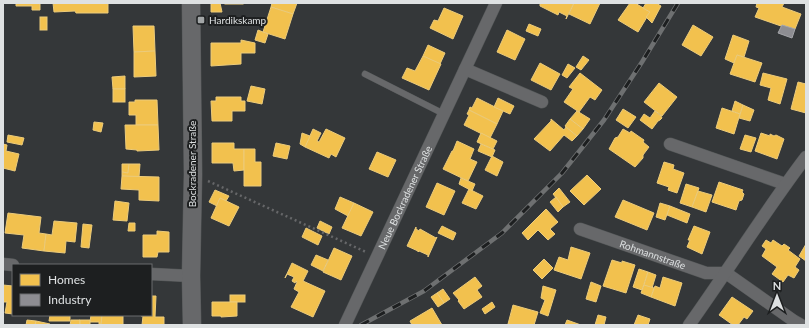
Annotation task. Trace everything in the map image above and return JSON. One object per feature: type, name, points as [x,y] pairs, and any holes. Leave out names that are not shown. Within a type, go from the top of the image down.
[{"type":"street","name":"Bockradener Straße","points":[[190,3],[193,174],[191,276],[192,325]]},
{"type":"street","name":"Neue Bockradener Straße","points":[[344,325],[377,258],[496,3]]},
{"type":"street","points":[[465,69],[542,102]]},
{"type":"street","points":[[670,144],[786,184]]},
{"type":"street","points":[[689,325],[806,157]]},
{"type":"street","name":"Rohmannstraße","points":[[580,229],[706,273],[726,272]]},
{"type":"street","points":[[726,272],[801,325]]},
{"type":"street","points":[[152,274],[191,276]]},
{"type":"lane","points":[[365,74],[444,114]]},
{"type":"path","points":[[193,174],[377,258]]},
{"type":"building: Homes","points":[[16,3],[40,3],[40,10],[32,10],[32,6],[16,6]]},
{"type":"building: Homes","points":[[53,3],[108,3],[108,13],[76,13],[75,11],[54,12]]},
{"type":"building: Homes","points":[[211,3],[220,3],[222,12],[211,12]]},
{"type":"building: Homes","points":[[243,3],[243,4],[225,4]]},
{"type":"building: Homes","points":[[272,3],[297,3],[293,14],[271,7]]},
{"type":"building: Homes","points":[[540,3],[574,3],[566,19],[567,16],[559,12],[558,15],[540,6]]},
{"type":"building: Homes","points":[[574,3],[600,3],[590,24],[569,14]]},
{"type":"building: Homes","points":[[630,3],[635,3],[650,12],[638,32],[618,20]]},
{"type":"building: Homes","points":[[646,3],[656,3],[661,6],[652,23],[646,17],[650,12],[643,8]]},
{"type":"building: Homes","points":[[757,3],[784,3],[782,7],[801,14],[795,29],[755,17],[759,8],[756,7]]},
{"type":"building: Homes","points":[[271,7],[293,14],[285,39],[263,32]]},
{"type":"building: Homes","points":[[444,8],[463,16],[453,39],[430,28],[434,20],[438,21]]},
{"type":"building: Homes","points":[[40,17],[47,17],[47,30],[40,30]]},
{"type":"building: Homes","points":[[529,24],[541,29],[538,36],[526,31]]},
{"type":"building: Homes","points":[[693,25],[713,37],[701,56],[682,45]]},
{"type":"building: Homes","points":[[133,26],[154,26],[155,51],[134,52]]},
{"type":"building: Homes","points":[[258,30],[268,34],[265,43],[255,40]]},
{"type":"building: Homes","points":[[507,30],[525,39],[515,60],[497,52]]},
{"type":"building: Homes","points":[[733,35],[749,41],[744,57],[737,55],[734,63],[725,59]]},
{"type":"building: Homes","points":[[241,40],[255,43],[255,53],[241,53],[241,64],[211,66],[211,43],[241,43]]},
{"type":"building: Homes","points":[[428,45],[445,53],[440,64],[423,56]]},
{"type":"building: Homes","points":[[155,51],[156,76],[134,77],[134,52]]},
{"type":"building: Homes","points":[[737,55],[762,63],[755,82],[730,74]]},
{"type":"building: Homes","points":[[423,56],[441,64],[429,90],[402,78],[407,68],[415,71]]},
{"type":"building: Homes","points":[[583,56],[589,60],[581,70],[576,67]]},
{"type":"building: Homes","points":[[540,63],[560,74],[551,90],[531,80]]},
{"type":"building: Homes","points":[[568,64],[575,68],[567,78],[562,75]]},
{"type":"building: Homes","points":[[580,73],[602,90],[595,100],[590,97],[579,112],[564,102],[573,89],[569,87]]},
{"type":"building: Homes","points":[[763,73],[787,79],[780,104],[768,100],[771,88],[760,85]]},
{"type":"building: Homes","points":[[125,76],[125,89],[113,89],[112,77]]},
{"type":"building: Homes","points":[[798,82],[806,84],[806,113],[791,109]]},
{"type":"building: Homes","points":[[659,83],[677,97],[662,116],[644,102]]},
{"type":"building: Homes","points":[[251,86],[265,89],[262,104],[247,101]]},
{"type":"building: Homes","points":[[113,89],[125,89],[125,102],[113,102]]},
{"type":"building: Homes","points":[[216,97],[241,97],[241,101],[245,101],[245,111],[232,111],[232,121],[212,121],[211,101],[216,101]]},
{"type":"building: Homes","points":[[477,98],[503,111],[497,124],[469,110],[470,107],[472,108]]},
{"type":"building: Homes","points":[[498,98],[514,106],[510,114],[494,107]]},
{"type":"building: Homes","points":[[135,100],[157,100],[158,125],[136,125],[136,115],[129,115],[129,102],[135,102]]},
{"type":"building: Homes","points":[[735,101],[743,105],[740,114],[732,111]]},
{"type":"building: Homes","points":[[743,105],[754,110],[750,121],[739,118]]},
{"type":"building: Homes","points":[[722,108],[740,114],[734,134],[716,128]]},
{"type":"building: Homes","points":[[623,109],[636,117],[628,128],[616,120]]},
{"type":"building: Homes","points":[[469,110],[497,124],[490,138],[464,125],[469,115],[467,114]]},
{"type":"building: Homes","points":[[577,111],[590,119],[583,129],[570,119]]},
{"type":"building: Homes","points":[[655,111],[662,118],[652,129],[640,120],[644,114],[650,118]]},
{"type":"building: Homes","points":[[551,119],[564,130],[566,127],[577,136],[572,141],[564,135],[550,151],[534,139],[551,121]]},
{"type":"building: Homes","points":[[570,119],[583,129],[577,136],[565,126]]},
{"type":"building: Homes","points":[[94,122],[103,123],[101,132],[93,130]]},
{"type":"building: Homes","points":[[125,125],[158,125],[159,150],[137,151],[126,149]]},
{"type":"building: Homes","points":[[313,129],[321,133],[317,141],[319,142],[326,129],[345,138],[336,157],[331,154],[329,158],[305,147]]},
{"type":"building: Homes","points":[[623,129],[630,133],[631,131],[644,140],[643,142],[649,147],[643,155],[643,158],[635,167],[609,149],[615,138],[618,137]]},
{"type":"building: Homes","points":[[302,133],[310,136],[305,147],[300,144]]},
{"type":"building: Homes","points":[[481,133],[497,141],[493,149],[477,142]]},
{"type":"building: Homes","points":[[761,133],[770,136],[770,134],[774,136],[776,135],[784,139],[777,159],[755,151]]},
{"type":"building: Homes","points":[[8,135],[24,138],[22,145],[7,142]]},
{"type":"building: Homes","points":[[745,135],[756,138],[751,152],[740,149]]},
{"type":"building: Homes","points":[[457,141],[474,149],[470,159],[477,162],[468,181],[443,169]]},
{"type":"building: Homes","points":[[212,143],[234,143],[234,149],[244,149],[244,170],[234,171],[233,163],[212,163]]},
{"type":"building: Homes","points":[[276,143],[290,146],[287,159],[273,156]]},
{"type":"building: Homes","points":[[3,144],[7,145],[6,151],[19,154],[15,171],[3,168]]},
{"type":"building: Homes","points":[[481,144],[495,150],[492,157],[478,151]]},
{"type":"building: Homes","points":[[244,149],[255,149],[255,162],[261,162],[261,186],[244,186]]},
{"type":"building: Homes","points":[[377,152],[396,160],[388,177],[369,169]]},
{"type":"building: Homes","points":[[492,156],[503,162],[497,176],[485,170]]},
{"type":"building: Homes","points":[[664,162],[674,165],[673,169],[684,173],[677,193],[668,190],[669,187],[657,183]]},
{"type":"building: Homes","points":[[122,164],[129,164],[128,173],[122,172]]},
{"type":"building: Homes","points":[[129,164],[140,164],[139,177],[122,176],[122,172],[128,173]]},
{"type":"building: Homes","points":[[587,175],[601,189],[584,205],[570,191]]},
{"type":"building: Homes","points":[[122,176],[159,177],[159,201],[139,200],[139,190],[121,189]]},
{"type":"building: Homes","points":[[461,178],[475,184],[472,191],[459,184]]},
{"type":"building: Homes","points":[[719,182],[743,190],[742,192],[744,194],[742,200],[739,201],[736,210],[712,202]]},
{"type":"building: Homes","points":[[437,183],[455,191],[444,215],[426,207]]},
{"type":"building: Homes","points":[[686,184],[699,188],[692,207],[680,203]]},
{"type":"building: Homes","points":[[559,188],[570,202],[563,207],[553,194]]},
{"type":"building: Homes","points":[[469,189],[483,196],[476,209],[462,203]]},
{"type":"building: Homes","points":[[215,190],[229,196],[226,201],[220,198],[217,206],[209,202]]},
{"type":"building: Homes","points":[[698,191],[712,195],[706,212],[692,207]]},
{"type":"building: Homes","points":[[340,197],[354,203],[348,216],[335,209]]},
{"type":"building: Homes","points":[[556,197],[563,207],[558,212],[550,202]]},
{"type":"building: Homes","points":[[220,198],[239,207],[229,226],[211,218]]},
{"type":"building: Homes","points":[[623,200],[654,213],[647,230],[615,217]]},
{"type":"building: Homes","points":[[115,201],[129,203],[127,221],[113,220]]},
{"type":"building: Homes","points":[[354,203],[373,212],[361,236],[342,228]]},
{"type":"building: Homes","points":[[660,203],[670,206],[665,220],[656,217]]},
{"type":"building: Homes","points":[[670,206],[690,214],[687,223],[667,215]]},
{"type":"building: Homes","points":[[546,209],[558,222],[550,229],[555,234],[548,240],[538,230],[528,240],[522,233]]},
{"type":"building: Homes","points":[[8,213],[41,217],[39,233],[46,234],[44,251],[22,248],[24,235],[5,233]]},
{"type":"building: Homes","points":[[54,221],[77,223],[75,242],[66,241],[65,253],[44,251],[46,234],[52,235]]},
{"type":"building: Homes","points":[[320,221],[332,227],[329,234],[317,228]]},
{"type":"building: Homes","points":[[129,223],[135,223],[135,231],[128,231]]},
{"type":"building: Homes","points":[[83,224],[92,225],[89,248],[81,247]]},
{"type":"building: Homes","points":[[442,226],[456,233],[453,240],[438,233]]},
{"type":"building: Homes","points":[[694,226],[710,232],[702,254],[687,247],[690,240],[688,240]]},
{"type":"building: Homes","points":[[416,227],[419,231],[420,229],[436,238],[437,237],[428,257],[428,255],[407,246]]},
{"type":"building: Homes","points":[[306,228],[322,236],[318,245],[302,237]]},
{"type":"building: Homes","points":[[157,231],[169,232],[169,252],[158,252],[157,257],[143,257],[143,235],[157,235]]},
{"type":"building: Homes","points":[[766,240],[771,243],[773,240],[782,246],[784,244],[790,248],[788,250],[800,259],[795,267],[799,270],[794,278],[788,275],[783,282],[772,274],[777,267],[762,256],[766,249],[762,246]]},
{"type":"building: Homes","points":[[806,244],[806,261],[799,256]]},
{"type":"building: Homes","points":[[571,247],[590,253],[581,279],[554,270],[559,257],[568,260]]},
{"type":"building: Homes","points":[[334,248],[352,256],[341,280],[323,272]]},
{"type":"building: Homes","points":[[316,255],[328,260],[323,271],[311,265]]},
{"type":"building: Homes","points":[[544,259],[553,268],[542,279],[533,270]]},
{"type":"building: Homes","points":[[612,260],[635,265],[626,293],[603,286]]},
{"type":"building: Homes","points":[[292,263],[308,271],[303,281],[325,291],[313,317],[291,307],[299,292],[294,289],[297,282],[296,281],[295,283],[292,281],[294,277],[287,274],[285,278]]},
{"type":"building: Homes","points":[[639,269],[648,272],[642,290],[633,287]]},
{"type":"building: Homes","points":[[648,272],[656,275],[652,288],[644,285]]},
{"type":"building: Homes","points":[[475,277],[482,286],[477,290],[482,297],[464,309],[453,293]]},
{"type":"building: Homes","points":[[663,277],[682,283],[675,306],[651,297],[655,286],[660,288]]},
{"type":"building: Homes","points":[[591,282],[601,286],[596,302],[586,299]]},
{"type":"building: Homes","points":[[3,285],[12,286],[12,314],[5,313],[7,302],[3,302]]},
{"type":"building: Homes","points":[[644,285],[654,288],[651,297],[641,293]]},
{"type":"building: Homes","points":[[543,286],[556,290],[548,316],[540,313],[545,300],[541,298]]},
{"type":"building: Homes","points":[[443,289],[450,299],[444,303],[437,293]]},
{"type":"building: Homes","points":[[437,293],[444,303],[438,307],[431,297]]},
{"type":"building: Homes","points":[[230,295],[245,295],[245,302],[230,302]]},
{"type":"building: Homes","points":[[152,296],[156,296],[155,317],[164,317],[164,325],[142,325],[143,316],[152,316]]},
{"type":"building: Homes","points":[[732,297],[753,311],[747,319],[744,317],[738,325],[733,325],[719,315]]},
{"type":"building: Homes","points":[[212,302],[237,302],[237,316],[212,316]]},
{"type":"building: Homes","points":[[492,302],[495,307],[485,314],[482,309]]},
{"type":"building: Homes","points":[[513,305],[538,312],[534,325],[508,324]]},
{"type":"building: Homes","points":[[432,308],[442,325],[412,325],[410,321]]},
{"type":"building: Homes","points":[[598,315],[606,317],[604,325],[595,325]]},
{"type":"building: Homes","points":[[638,315],[650,319],[648,325],[634,325]]},
{"type":"building: Homes","points":[[50,316],[70,316],[70,321],[49,321]]},
{"type":"building: Homes","points":[[91,316],[102,316],[101,325],[99,325],[99,322],[90,322]]},
{"type":"building: Homes","points":[[102,316],[123,316],[123,325],[101,325]]},
{"type":"building: Homes","points":[[27,320],[36,321],[35,325],[26,325]]},
{"type":"building: Homes","points":[[71,320],[80,320],[80,325],[70,325]]},
{"type":"building: Homes","points":[[80,320],[90,320],[90,325],[80,325]]},
{"type":"building: Homes","points":[[567,320],[581,325],[565,325]]},
{"type":"building: Homes","points":[[36,321],[50,324],[50,325],[35,325]]},
{"type":"building: Industry","points":[[782,25],[795,29],[792,38],[778,33]]},
{"type":"railway","points":[[361,325],[424,291],[502,233],[562,173],[604,120],[678,3]]},
{"type":"place","name":"Hardikskamp","points":[[201,20]]}]
